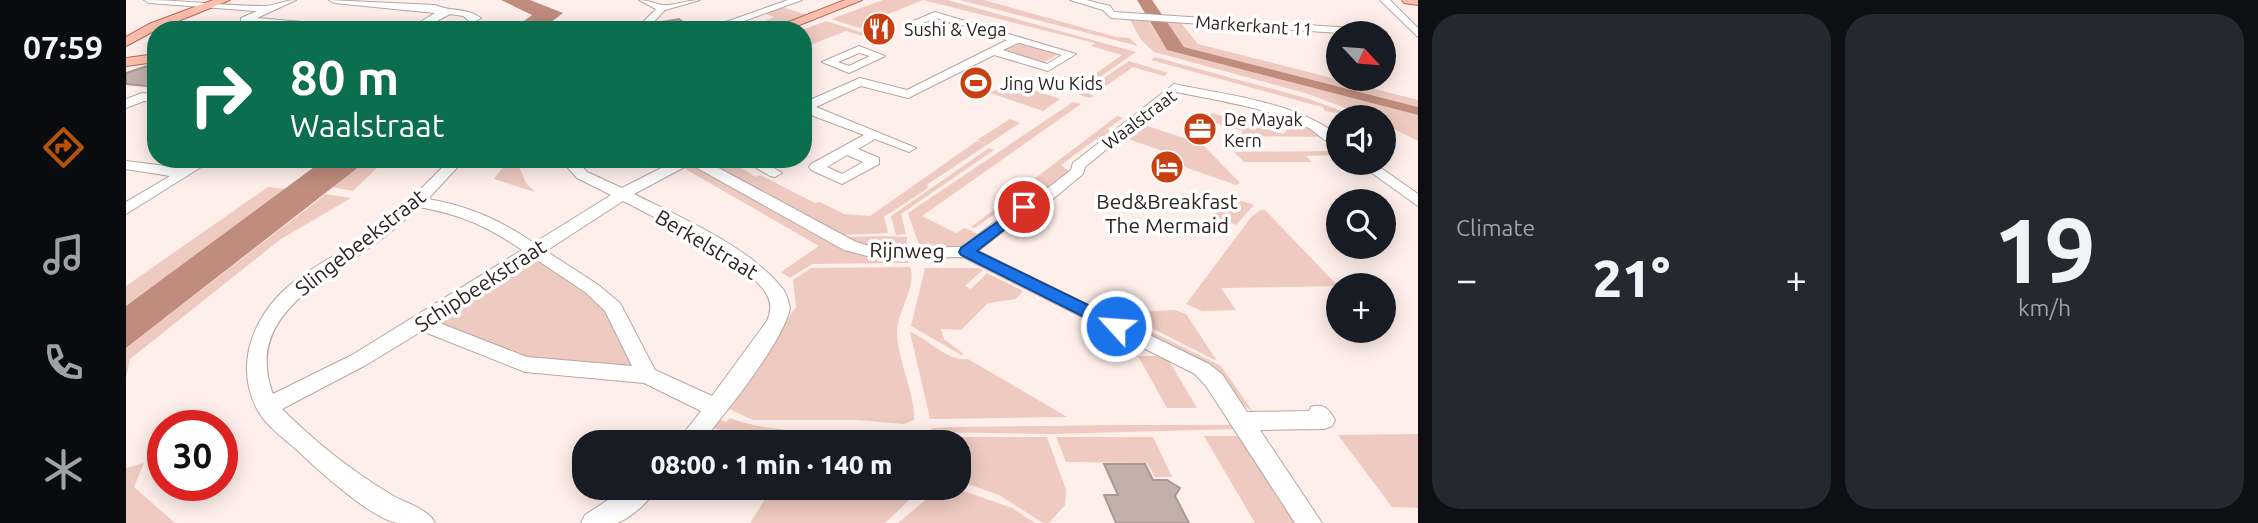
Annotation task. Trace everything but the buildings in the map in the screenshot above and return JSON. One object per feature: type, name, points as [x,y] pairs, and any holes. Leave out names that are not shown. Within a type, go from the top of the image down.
[{"type":"main road","points":[[180,21],[232,0]]},
{"type":"main road","points":[[830,13],[856,0]]},
{"type":"main road","points":[[806,21],[874,0]]},
{"type":"main road","points":[[1408,0],[1418,1]]},
{"type":"main road","points":[[186,21],[218,4]]},
{"type":"main road","points":[[128,52],[147,38]]},
{"type":"main road","points":[[128,52],[147,42]]},
{"type":"main road","points":[[128,52],[147,53]]},
{"type":"main road","points":[[128,52],[147,56]]},
{"type":"street","points":[[149,0],[268,10]]},
{"type":"street","points":[[256,21],[244,20],[291,0]]},
{"type":"street","points":[[334,0],[436,8],[441,13]]},
{"type":"street","points":[[644,0],[662,8]]},
{"type":"street","points":[[649,21],[662,8],[695,0]]},
{"type":"street","points":[[735,21],[797,0]]},
{"type":"street","name":"Markerkant 11","points":[[1075,0],[1107,8],[1111,15],[1401,34]]},
{"type":"street","points":[[1385,0],[1394,4],[1402,21],[1401,34]]},
{"type":"street","points":[[427,21],[441,13],[462,10],[476,18],[472,20]]},
{"type":"street","points":[[961,22],[1071,54],[1048,68],[993,51]]},
{"type":"street","points":[[812,104],[860,82],[908,94],[1019,40]]},
{"type":"street","name":"Waalstraat","points":[[966,252],[1024,207],[1036,205],[1079,171],[1078,166],[1174,88],[1244,102],[1302,119],[1326,132]]},
{"type":"street","points":[[126,104],[147,97]]},
{"type":"street","points":[[812,111],[909,148]]},
{"type":"street","points":[[847,149],[874,134]]},
{"type":"street","points":[[126,165],[147,168]]},
{"type":"street","points":[[147,168],[183,173]]},
{"type":"street","points":[[126,209],[192,168]]},
{"type":"street","name":"Slingebeekstraat","points":[[267,407],[255,370],[255,360],[268,323],[293,292],[366,242],[415,202],[449,168]]},
{"type":"street","points":[[575,168],[582,175],[621,195]]},
{"type":"street","name":"Schipbeekstraat","points":[[267,407],[359,360],[621,195],[674,168]]},
{"type":"street","name":"Rijnweg","points":[[708,168],[856,248],[887,253],[966,252],[1202,369],[1214,380],[1309,523]]},
{"type":"street","points":[[765,168],[775,173]]},
{"type":"street","points":[[1382,175],[1418,201]]},
{"type":"street","name":"Berkelstraat","points":[[621,195],[719,246],[769,281],[780,299],[781,311],[775,323],[737,382],[698,430]]},
{"type":"street","points":[[415,202],[457,209],[482,219],[534,250],[608,302],[648,375]]},
{"type":"street","points":[[421,323],[525,364],[648,375],[716,408]]},
{"type":"street","points":[[267,407],[332,467],[375,501],[422,523]]},
{"type":"street","points":[[1246,428],[1324,420],[1319,413]]},
{"type":"street","points":[[594,523],[630,500]]},
{"type":"shaded area","points":[[501,0],[530,0],[563,13],[553,21],[524,21],[532,15]]},
{"type":"shaded area","points":[[883,0],[923,0],[866,23],[880,31],[875,33],[831,19]]},
{"type":"shaded area","points":[[923,0],[947,0],[1136,52],[1077,93],[1071,91],[1122,55],[1091,46],[1095,43]]},
{"type":"shaded area","points":[[960,0],[984,0],[1116,37],[1130,38],[1138,46]]},
{"type":"shaded area","points":[[1137,0],[1152,0],[1184,47],[1326,83],[1326,91],[1356,91],[1418,107],[1418,115],[1396,109],[1396,105],[1379,105],[1167,50]]},
{"type":"shaded area","points":[[782,7],[807,15],[792,21],[765,21],[774,17],[763,13]]},
{"type":"shaded area","points":[[1130,20],[1148,20],[1167,50],[1379,105],[1338,105],[1305,93],[1154,52],[1141,40]]},
{"type":"shaded area","points":[[826,21],[870,35],[866,37],[846,31],[812,44],[812,26]]},
{"type":"shaded area","points":[[1166,21],[1181,23],[1198,44],[1326,77],[1326,83],[1184,47]]},
{"type":"shaded area","points":[[1017,42],[1059,54],[1044,62],[1002,50]]},
{"type":"shaded area","points":[[1155,57],[1309,99],[1326,105],[1326,111],[1323,107],[1151,60]]},
{"type":"shaded area","points":[[1129,61],[1168,73],[1164,76],[1133,67],[1091,94],[1094,96],[1089,98],[1079,95]]},
{"type":"shaded area","points":[[1010,82],[1060,99],[1043,111],[990,93]]},
{"type":"shaded area","points":[[1356,91],[1383,91],[1418,100],[1418,107]]},
{"type":"shaded area","points":[[1073,102],[1081,104],[922,216],[956,233],[965,228],[982,236],[964,247],[920,248],[908,213]]},
{"type":"shaded area","points":[[1396,109],[1418,115],[1418,141],[1396,130]]},
{"type":"shaded area","points":[[1212,113],[1283,134],[1297,120],[1326,137],[1239,136],[1243,131],[1205,120]]},
{"type":"shaded area","points":[[1117,116],[1123,118],[1107,129],[1114,133],[1104,141],[1096,139],[1061,165],[1070,172],[1038,198],[1021,195],[975,228],[971,227]]},
{"type":"shaded area","points":[[1010,119],[1020,123],[928,184],[927,189],[884,217],[888,233],[843,235],[717,168],[741,168],[756,177],[760,175],[815,203],[820,202],[844,214],[870,216],[977,141],[986,144],[977,140]]},
{"type":"shaded area","points":[[1141,124],[1202,144],[1240,183],[1236,185],[1159,158],[1165,152],[1123,137]]},
{"type":"shaded area","points":[[989,148],[994,150],[901,214],[906,234],[896,235],[891,216]]},
{"type":"shaded area","points":[[1326,151],[1326,155],[1306,156],[1312,162],[1244,162],[1234,152]]},
{"type":"shaded area","points":[[313,168],[357,168],[126,348],[126,306]]},
{"type":"shaded area","points":[[357,168],[377,168],[353,191],[332,187]]},
{"type":"shaded area","points":[[502,168],[520,168],[526,183],[535,192],[494,179]]},
{"type":"shaded area","points":[[684,168],[700,168],[852,252],[871,256],[907,255],[908,263],[812,264],[790,278],[781,272],[819,246]]},
{"type":"shaded area","points":[[268,187],[287,189],[126,306],[126,286]]},
{"type":"shaded area","points":[[326,194],[351,198],[281,239],[130,359],[126,378],[126,348]]},
{"type":"shaded area","points":[[1230,197],[1254,205],[1236,225],[1212,216]]},
{"type":"shaded area","points":[[1265,210],[1326,274],[1326,286],[1221,288],[1236,310],[1202,311],[1186,304],[1252,216]]},
{"type":"shaded area","points":[[841,237],[907,237],[907,250],[873,248]]},
{"type":"shaded area","points":[[535,257],[607,306],[637,370],[528,359],[434,326],[434,318]]},
{"type":"shaded area","points":[[910,267],[911,282],[897,330],[914,420],[904,424],[857,420],[753,420],[725,407],[796,307],[793,280],[811,268]]},
{"type":"shaded area","points":[[925,268],[979,268],[983,270],[965,286],[971,289],[987,273],[1023,291],[1016,299],[988,303],[961,330],[941,329],[944,339],[964,354],[961,355],[911,326]]},
{"type":"shaded area","points":[[1175,310],[1186,314],[1217,361],[1130,317],[1136,312]]},
{"type":"shaded area","points":[[1130,321],[1221,366],[1253,412],[1126,325]]},
{"type":"shaded area","points":[[910,332],[945,354],[968,359],[1067,417],[930,419]]},
{"type":"shaded area","points":[[1138,356],[1166,356],[1197,408],[1167,408]]},
{"type":"shaded area","points":[[717,418],[726,422],[730,418],[791,430],[723,430],[710,428]]},
{"type":"shaded area","points":[[1234,425],[1238,429],[1051,434],[930,430],[949,427]]},
{"type":"shaded area","points":[[1418,434],[1418,508],[1392,507],[1338,435]]},
{"type":"shaded area","points":[[1204,436],[1244,436],[1301,523],[1255,523]]},
{"type":"shaded area","points":[[971,437],[1047,437],[1066,490],[1065,505],[1049,523],[1043,523],[999,495],[971,485]]},
{"type":"shaded area","points":[[1056,437],[1153,437],[1172,477],[1155,477],[1147,463],[1066,462]]},
{"type":"shaded area","points":[[144,463],[134,487],[175,523],[126,523],[126,468]]},
{"type":"shaded area","points":[[971,494],[1012,508],[1035,523],[898,523],[925,500],[971,500]]},
{"type":"shaded area","points":[[764,500],[909,500],[885,523],[750,523]]},
{"type":"place","name":"Sushi & Vega","points":[[879,29]]},
{"type":"place","name":"Jing Wu Kids","points":[[976,83]]},
{"type":"place","name":"De Mayak Kern","points":[[1200,129]]},
{"type":"place","name":"Bed&Breakfast The Mermaid","points":[[1167,167]]},
{"type":"route","points":[[1024,207],[966,252],[1116,326]]}]
